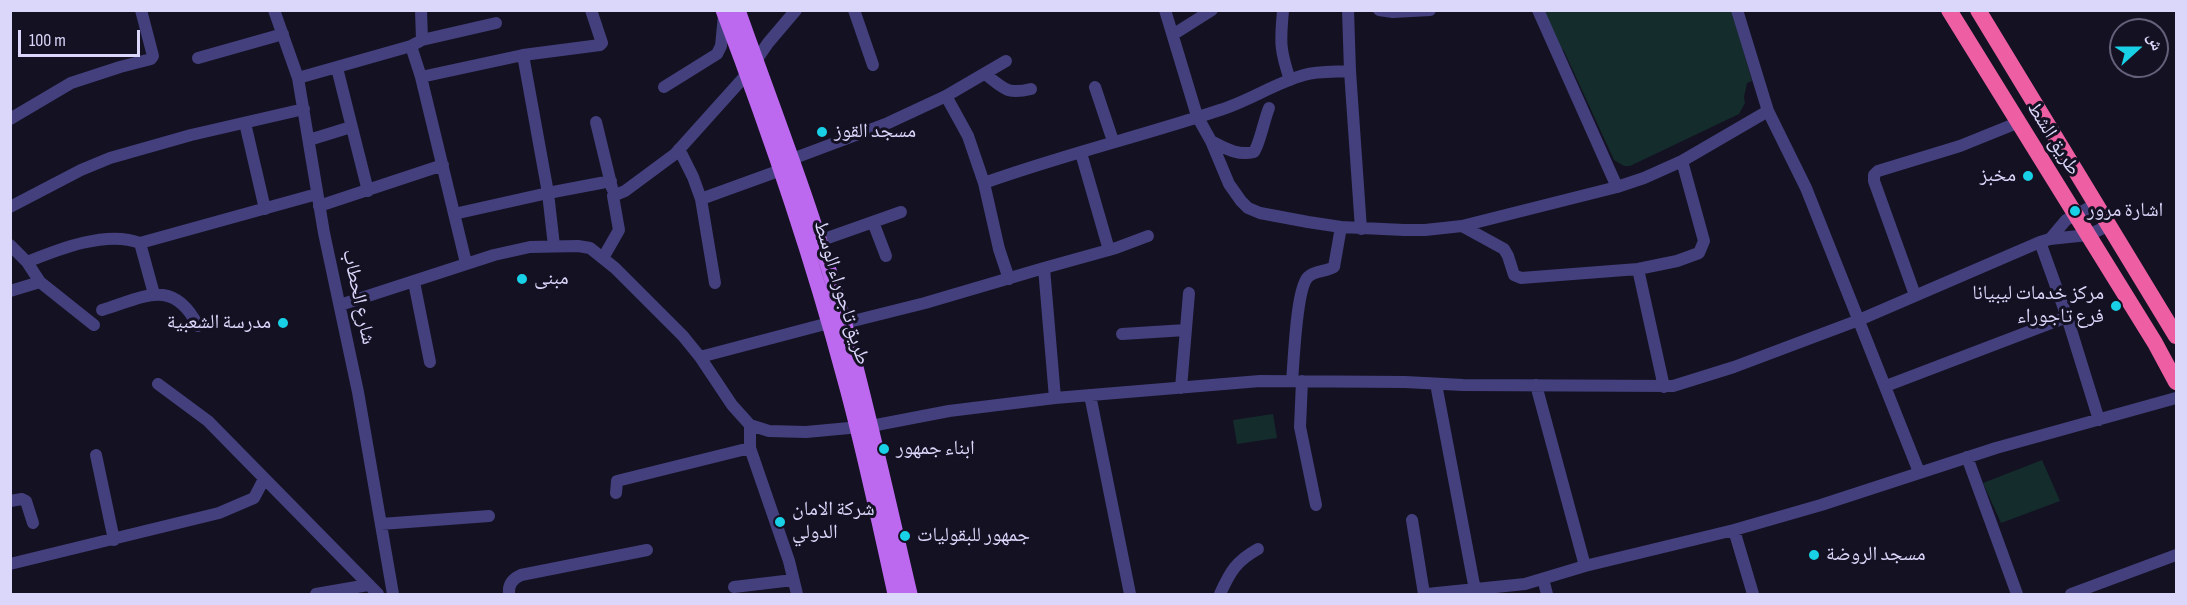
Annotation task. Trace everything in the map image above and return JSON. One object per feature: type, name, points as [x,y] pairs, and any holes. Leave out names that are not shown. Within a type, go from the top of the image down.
[{"type":"highway","name":"طريق الشط","points":[[1949,10],[2155,343],[2176,382]]},
{"type":"highway","name":"طريق الشط","points":[[1978,10],[2176,336]]},
{"type":"main road","points":[[728,12],[756,61],[786,165],[819,241],[837,323]]},
{"type":"main road","name":"طريق تاجوراء الوسط","points":[[728,12],[746,75],[786,165],[837,323],[864,427],[895,594]]},
{"type":"main road","points":[[864,427],[910,594]]},
{"type":"street","points":[[10,119],[71,83],[151,59],[153,56],[141,10]]},
{"type":"street","name":"شارع الحطاب","points":[[274,10],[298,78],[318,200],[358,392],[393,594]]},
{"type":"street","points":[[421,10],[417,43],[421,77],[466,263]]},
{"type":"street","points":[[421,77],[523,55],[600,45],[602,43],[591,10]]},
{"type":"street","points":[[613,196],[625,191],[680,149],[746,75],[796,10]]},
{"type":"street","points":[[854,10],[873,65]]},
{"type":"street","points":[[1165,10],[1197,116],[1211,141],[1229,184],[1241,201],[1248,208],[1260,213],[1341,227],[1425,230],[1462,226],[1617,188],[1682,161],[1768,111]]},
{"type":"street","points":[[1174,34],[1212,10]]},
{"type":"street","points":[[1348,10],[1361,229]]},
{"type":"street","points":[[1379,10],[1393,12],[1430,10]]},
{"type":"street","points":[[1538,10],[1617,188]]},
{"type":"street","points":[[1737,10],[1768,111],[1806,189],[1919,472]]},
{"type":"street","points":[[1284,11],[1280,41],[1290,80]]},
{"type":"street","points":[[664,87],[717,54],[721,46],[728,12]]},
{"type":"street","points":[[298,78],[417,43],[496,23]]},
{"type":"street","points":[[198,58],[283,34]]},
{"type":"street","points":[[523,55],[548,193],[554,246]]},
{"type":"street","points":[[701,199],[888,123],[946,96],[1006,61]]},
{"type":"street","points":[[337,68],[368,191]]},
{"type":"street","points":[[984,183],[1025,168],[1221,110],[1306,74],[1350,71]]},
{"type":"street","points":[[985,74],[1002,90],[1016,93],[1031,89]]},
{"type":"street","points":[[1095,87],[1113,141]]},
{"type":"street","points":[[946,96],[968,136],[984,183],[999,249],[1009,279]]},
{"type":"street","points":[[1211,141],[1235,153],[1254,152],[1258,146],[1260,130],[1269,108]]},
{"type":"street","points":[[10,207],[81,170],[110,158],[304,110]]},
{"type":"street","points":[[596,122],[611,182],[619,230],[603,258]]},
{"type":"street","points":[[245,123],[265,209]]},
{"type":"street","points":[[1915,295],[1874,181],[1874,175],[1878,171],[1960,146],[2017,123]]},
{"type":"street","points":[[309,140],[351,127]]},
{"type":"street","points":[[680,149],[701,199],[715,283]]},
{"type":"street","points":[[1081,153],[1109,250]]},
{"type":"street","points":[[1462,226],[1504,249],[1513,272],[1518,278],[1638,269],[1695,255],[1703,246],[1703,236],[1682,161]]},
{"type":"street","points":[[27,262],[106,238],[124,238],[140,243],[265,209],[368,191],[442,165]]},
{"type":"street","points":[[453,214],[611,182]]},
{"type":"street","points":[[2045,241],[2075,214],[2097,204]]},
{"type":"street","points":[[819,241],[901,212]]},
{"type":"street","points":[[873,222],[886,256]]},
{"type":"street","points":[[340,305],[466,263],[530,247],[590,248],[683,336],[732,405],[750,425],[768,431],[793,433],[864,427],[958,410],[1055,398],[1260,381],[1664,387],[1734,367],[1859,320],[2045,241],[2088,235],[2110,225]]},
{"type":"street","points":[[1316,505],[1300,427],[1297,381],[1300,299],[1304,284],[1313,273],[1334,267],[1341,227]]},
{"type":"street","points":[[700,357],[1009,279],[1027,271],[1109,250],[1148,236]]},
{"type":"street","points":[[2045,241],[2099,420]]},
{"type":"street","points":[[140,243],[154,294]]},
{"type":"street","points":[[10,245],[27,262],[40,282],[94,325]]},
{"type":"street","points":[[1044,268],[1055,398]]},
{"type":"street","points":[[1638,269],[1664,387]]},
{"type":"street","points":[[10,291],[40,282]]},
{"type":"street","points":[[414,282],[430,362]]},
{"type":"street","points":[[1181,388],[1189,293]]},
{"type":"street","points":[[102,310],[154,294],[175,297],[184,303],[198,326]]},
{"type":"street","points":[[1886,386],[2067,317]]},
{"type":"street","points":[[1122,334],[1186,330]]},
{"type":"street","points":[[158,384],[208,421],[378,594]]},
{"type":"street","points":[[1436,384],[1475,590]]},
{"type":"street","points":[[1536,385],[1586,566]]},
{"type":"street","points":[[1090,395],[1130,594]]},
{"type":"street","points":[[1412,520],[1425,594],[1518,585],[1734,530],[1821,505],[1967,457],[2176,398]]},
{"type":"street","points":[[750,425],[750,448],[798,594]]},
{"type":"street","points":[[615,493],[615,486],[621,480],[750,448]]},
{"type":"street","points":[[96,455],[114,540]]},
{"type":"street","points":[[1967,457],[2017,594]]},
{"type":"street","points":[[10,564],[219,513],[254,498],[264,479]]},
{"type":"street","points":[[10,501],[22,499],[26,501],[33,523]]},
{"type":"street","points":[[381,524],[489,516]]},
{"type":"street","points":[[1734,530],[1753,594]]},
{"type":"street","points":[[1220,594],[1236,565],[1258,549]]},
{"type":"street","points":[[509,594],[510,584],[521,575],[647,550]]},
{"type":"street","points":[[2071,594],[2176,555]]},
{"type":"street","points":[[1543,579],[1547,594]]},
{"type":"street","points":[[734,587],[793,580]]},
{"type":"street","points":[[316,594],[368,585]]},
{"type":"green space","points":[[1544,11],[1732,11],[1752,81],[1747,83],[1745,103],[1739,114],[1630,166],[1624,166],[1614,160]]},
{"type":"green space","points":[[1273,414],[1277,438],[1237,444],[1233,420]]},
{"type":"green space","points":[[2042,460],[2060,501],[2001,523],[1983,483]]},
{"type":"place","name":"مسجد القوز","points":[[822,132]]},
{"type":"place","name":"مخبز","points":[[2028,176]]},
{"type":"place","name":"اشارة مرور","points":[[2075,211]]},
{"type":"place","name":"مبنى","points":[[522,279]]},
{"type":"place","name":"مركز خدمات ليبيانا فرع تاجوراء","points":[[2116,306]]},
{"type":"place","name":"مدرسة الشعبية","points":[[283,323]]},
{"type":"place","name":"ابناء جمهور","points":[[884,449]]},
{"type":"place","name":"شركة الامان الدولي","points":[[780,522]]},
{"type":"place","name":"جمهور للبقوليات","points":[[905,536]]},
{"type":"place","name":"مسجد الروضة","points":[[1814,555]]}]
